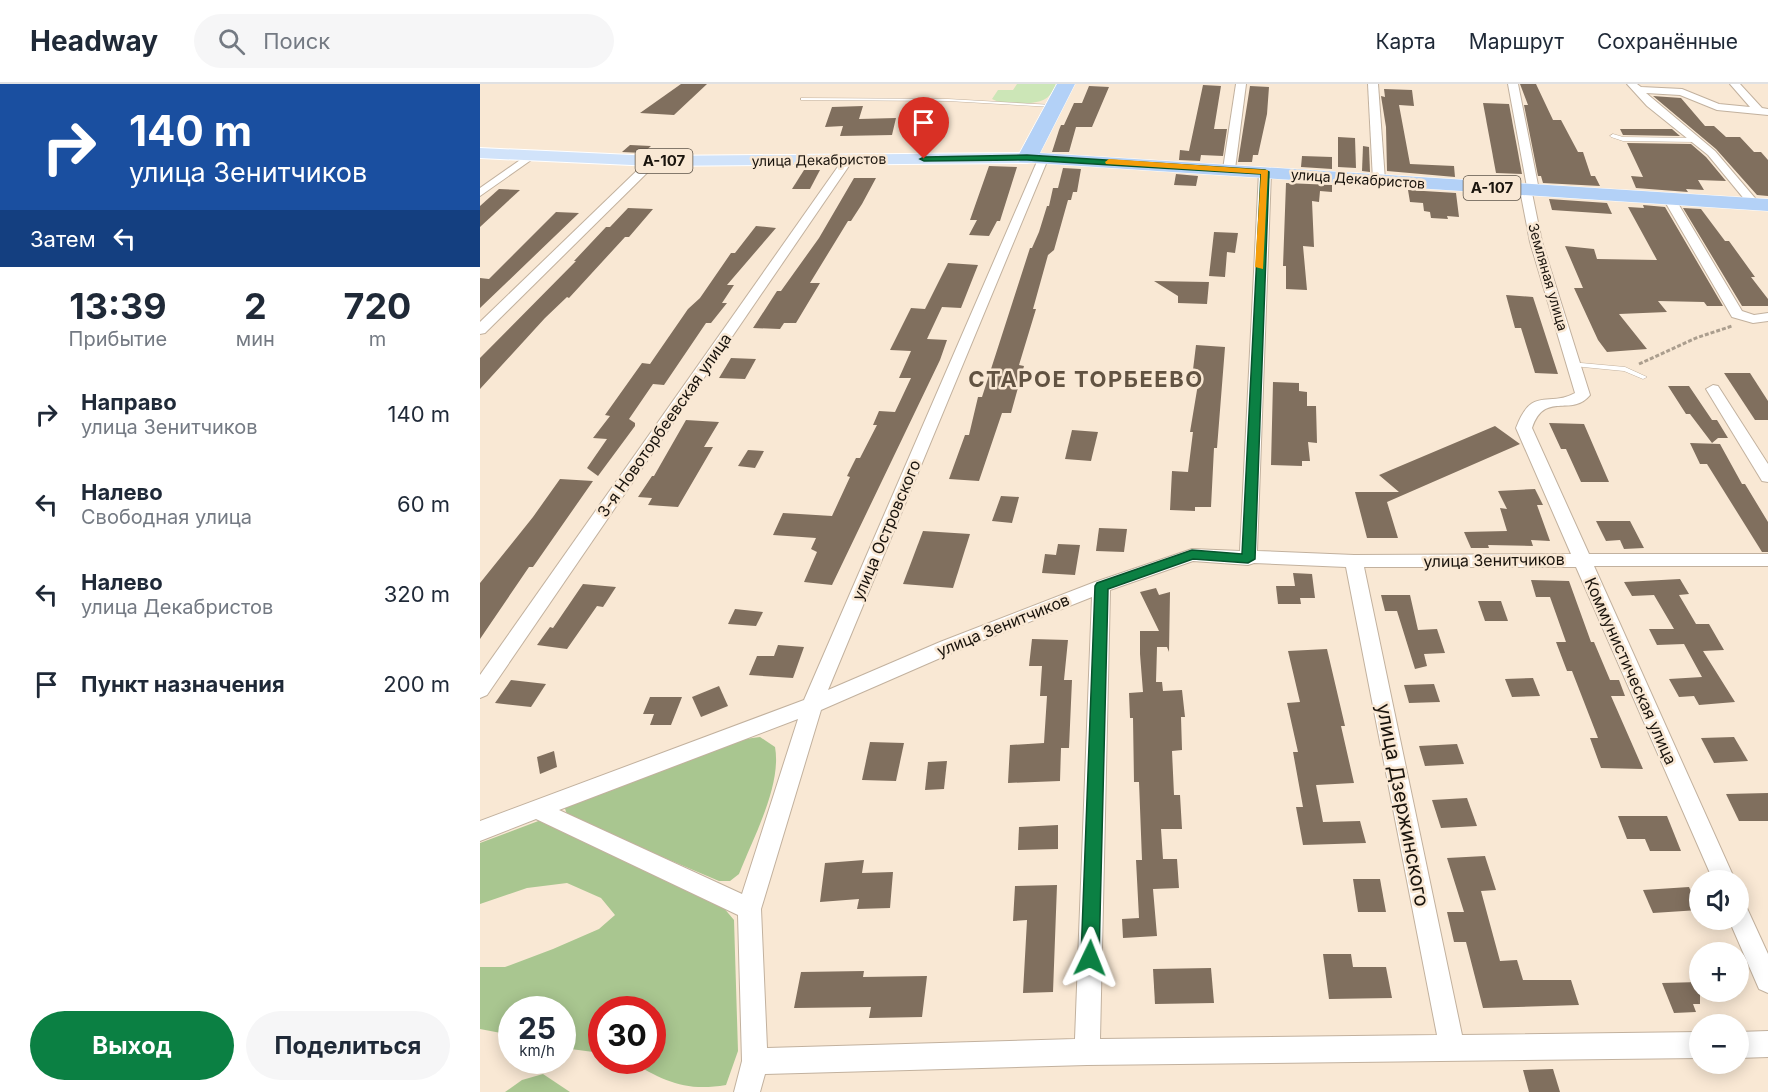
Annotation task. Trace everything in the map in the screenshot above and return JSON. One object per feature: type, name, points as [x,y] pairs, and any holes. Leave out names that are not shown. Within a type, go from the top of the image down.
[{"type":"highway","points":[[1035,158],[1053,106],[1066,84]]},
{"type":"highway","name":"улица Декабристов","points":[[1035,158],[1761,204]]},
{"type":"main road","name":"улица Декабристов","points":[[480,153],[652,161],[1035,158]]},
{"type":"street","points":[[1229,169],[1241,84]]},
{"type":"street","points":[[1374,84],[1379,180]]},
{"type":"street","name":"Земляная улица","points":[[1513,84],[1536,242],[1573,364]]},
{"type":"street","points":[[1735,84],[1764,112]]},
{"type":"street","points":[[1635,87],[1683,88],[1717,107],[1764,112]]},
{"type":"street","points":[[1635,87],[1647,102],[1697,140],[1761,204]]},
{"type":"street","points":[[480,193],[530,156]]},
{"type":"street","name":"улица Островского","points":[[747,1092],[755,1061],[749,909],[812,705],[1035,158]]},
{"type":"street","name":"3-я Новоторбеевская улица","points":[[480,690],[848,160]]},
{"type":"street","points":[[480,330],[652,161]]},
{"type":"street","points":[[1248,559],[1265,172]]},
{"type":"street","points":[[1670,200],[1737,314],[1753,319],[1768,317]]},
{"type":"street","name":"Коммунистическая улица","points":[[1573,364],[1583,395],[1577,399],[1560,400],[1534,407],[1527,416],[1524,428],[1720,870]]},
{"type":"street","points":[[1713,389],[1768,477]]},
{"type":"street","name":"улица Зенитчиков","points":[[480,831],[812,705],[947,647],[1101,586],[1192,555],[1248,559],[1354,561],[1768,560]]},
{"type":"street","name":"улица Дзержинского","points":[[1354,561],[1452,1048]]},
{"type":"street","points":[[1087,1052],[1101,586]]},
{"type":"street","points":[[535,809],[749,909]]},
{"type":"street","points":[[1745,930],[1768,981]]},
{"type":"street","points":[[1749,1045],[1768,1044]]},
{"type":"street","points":[[755,1061],[1087,1052],[1689,1045]]},
{"type":"lane","points":[[803,99],[948,100],[1053,106]]},
{"type":"lane","points":[[1613,136],[1623,140],[1697,140]]},
{"type":"lane","points":[[1573,364],[1626,369],[1644,377]]},
{"type":"path","points":[[1626,369],[1696,338],[1753,319]]},
{"type":"green space","points":[[1017,84],[1056,85],[1048,97],[1037,102],[1012,103],[992,99],[998,90],[1013,90]]},
{"type":"green space","points":[[760,737],[775,747],[774,778],[765,811],[739,874],[730,881],[719,881],[568,817],[564,806],[745,739]]},
{"type":"green space","points":[[541,820],[723,907],[734,920],[738,1051],[726,1085],[687,1086],[653,1074],[666,1074],[666,996],[588,996],[588,1051],[576,1050],[576,996],[498,996],[498,1032],[480,1029],[480,967],[505,967],[553,949],[599,929],[615,915],[601,898],[567,883],[527,888],[480,904],[480,843]]},
{"type":"green space","points":[[543,1074],[570,1092],[505,1092],[522,1080]]},
{"type":"building","points":[[681,84],[707,84],[674,115],[640,113]]},
{"type":"building","points":[[1520,84],[1536,84],[1553,120],[1561,120],[1578,152],[1583,152],[1591,176],[1595,176],[1600,186],[1543,183],[1541,176],[1538,176],[1524,105],[1528,105]]},
{"type":"building","points":[[1203,85],[1221,86],[1214,129],[1227,129],[1223,156],[1201,155],[1200,161],[1179,160],[1180,150],[1189,151]]},
{"type":"building","points":[[1089,86],[1109,87],[1092,127],[1076,127],[1069,152],[1052,152],[1061,125],[1064,125],[1074,103],[1082,103]]},
{"type":"building","points":[[1250,86],[1269,87],[1267,114],[1258,155],[1253,155],[1252,162],[1238,162]]},
{"type":"building","points":[[1384,89],[1412,90],[1414,106],[1399,105],[1410,164],[1454,166],[1455,177],[1387,171],[1386,127],[1381,96],[1385,97]]},
{"type":"building","points":[[1653,96],[1681,98],[1705,126],[1714,126],[1726,137],[1740,137],[1754,152],[1761,152],[1768,160],[1768,196],[1757,195],[1716,149]]},
{"type":"building","points":[[1483,103],[1509,104],[1522,174],[1496,173]]},
{"type":"building","points":[[863,106],[859,119],[896,118],[892,135],[840,136],[843,126],[825,127],[832,107]]},
{"type":"building","points":[[1620,129],[1672,129],[1680,136],[1623,135]]},
{"type":"building","points":[[1338,137],[1355,138],[1356,168],[1338,167]]},
{"type":"building","points":[[1627,143],[1691,144],[1706,157],[1726,181],[1698,180],[1704,190],[1686,189],[1688,192],[1636,188],[1631,176],[1643,177]]},
{"type":"building","points":[[630,145],[651,146],[643,153],[622,152]]},
{"type":"building","points":[[1363,146],[1369,147],[1370,172],[1362,171]]},
{"type":"building","points":[[1302,156],[1332,157],[1332,169],[1301,167]]},
{"type":"building","points":[[989,166],[1017,167],[1000,221],[997,221],[989,236],[969,235],[977,220],[970,220]]},
{"type":"building","points":[[1063,168],[1081,169],[1077,192],[1073,192],[1071,200],[1068,200],[1054,250],[1048,255],[1033,309],[1036,309],[1019,365],[1024,366],[1011,413],[1002,413],[979,481],[949,479],[965,435],[969,435],[978,397],[982,397],[1030,248],[1039,232],[1047,206],[1049,206],[1053,188],[1058,188]]},
{"type":"building","points":[[804,170],[820,170],[810,189],[792,189]]},
{"type":"building","points":[[1176,174],[1198,176],[1196,186],[1174,185]]},
{"type":"building","points":[[854,178],[876,178],[862,204],[851,221],[848,221],[810,283],[820,283],[796,323],[784,323],[780,329],[753,328],[777,291],[781,291],[819,238]]},
{"type":"building","points":[[1286,183],[1332,185],[1332,192],[1320,191],[1319,202],[1312,201],[1314,247],[1303,246],[1307,290],[1286,289],[1286,266],[1283,266]]},
{"type":"building","points":[[499,189],[520,190],[480,227],[480,206]]},
{"type":"building","points":[[1408,190],[1456,193],[1459,217],[1431,218],[1430,212],[1424,211],[1423,203],[1410,202]]},
{"type":"building","points":[[1549,199],[1607,203],[1612,214],[1552,210]]},
{"type":"building","points":[[1643,205],[1665,207],[1723,306],[1707,306],[1704,302],[1658,301],[1667,312],[1619,314],[1647,349],[1607,352],[1598,340],[1574,288],[1583,288],[1565,246],[1594,249],[1597,259],[1657,260],[1628,207],[1644,208]]},
{"type":"building","points":[[628,208],[653,209],[569,298],[567,297],[545,318],[480,389],[480,358],[576,261],[574,261],[606,227],[610,227]]},
{"type":"building","points":[[1683,208],[1701,209],[1725,241],[1729,241],[1755,277],[1751,277],[1768,299],[1768,306],[1742,306]]},
{"type":"building","points":[[556,212],[579,213],[480,308],[480,278],[489,279]]},
{"type":"building","points":[[756,226],[776,228],[727,285],[734,285],[722,303],[727,303],[711,323],[706,323],[664,385],[653,384],[629,419],[635,423],[635,426],[598,476],[587,468],[607,439],[593,438],[610,416],[605,415],[642,363],[650,364],[731,253],[735,253]]},
{"type":"building","points":[[1214,232],[1238,233],[1235,253],[1227,252],[1225,277],[1209,276]]},
{"type":"building","points":[[948,263],[978,265],[961,308],[942,307],[927,339],[947,340],[940,360],[832,585],[804,582],[817,552],[811,549],[816,538],[773,535],[783,513],[832,516],[850,477],[847,476],[856,458],[860,458],[877,425],[873,425],[879,411],[895,412],[911,378],[899,378],[911,351],[890,350],[911,308],[925,309]]},
{"type":"building","points":[[1154,281],[1209,282],[1207,304],[1178,303],[1178,296]]},
{"type":"building","points":[[1506,295],[1533,297],[1558,374],[1535,373],[1521,328],[1515,328]]},
{"type":"building","points":[[1196,345],[1225,347],[1217,448],[1214,448],[1211,507],[1195,507],[1195,511],[1170,510],[1172,471],[1188,472],[1193,432],[1190,432],[1199,378],[1192,378]]},
{"type":"building","points":[[731,358],[756,359],[745,379],[719,378]]},
{"type":"building","points":[[1724,373],[1750,373],[1768,401],[1768,420],[1755,420]]},
{"type":"building","points":[[1273,382],[1299,383],[1299,391],[1307,392],[1307,406],[1316,406],[1317,443],[1308,442],[1310,461],[1302,461],[1302,466],[1271,465]]},
{"type":"building","points":[[1668,386],[1689,386],[1712,420],[1717,420],[1728,438],[1718,438],[1712,443],[1690,414],[1686,414]]},
{"type":"building","points":[[686,420],[719,422],[704,447],[713,447],[678,507],[648,505],[652,498],[638,497],[654,476]]},
{"type":"building","points":[[1549,423],[1584,424],[1609,482],[1581,482],[1566,449],[1561,449]]},
{"type":"building","points":[[1495,426],[1520,444],[1387,502],[1398,538],[1367,538],[1355,492],[1399,492],[1379,475]]},
{"type":"building","points":[[1072,430],[1098,432],[1091,461],[1065,459]]},
{"type":"building","points":[[1690,443],[1720,444],[1742,484],[1745,484],[1768,522],[1768,552],[1762,552],[1707,464],[1700,464]]},
{"type":"building","points":[[748,450],[764,451],[755,468],[738,466]]},
{"type":"building","points":[[560,479],[593,481],[533,567],[529,567],[480,639],[480,583]]},
{"type":"building","points":[[1535,489],[1543,505],[1537,505],[1550,541],[1531,540],[1533,546],[1488,545],[1489,548],[1471,548],[1464,532],[1507,531],[1500,508],[1507,509],[1498,491]]},
{"type":"building","points":[[1001,496],[1019,497],[1012,523],[992,521]]},
{"type":"building","points":[[1596,521],[1630,521],[1644,548],[1624,549],[1620,540],[1606,541]]},
{"type":"building","points":[[1099,528],[1127,529],[1124,552],[1096,551]]},
{"type":"building","points":[[923,531],[970,534],[953,588],[903,584]]},
{"type":"building","points":[[1058,544],[1080,545],[1075,575],[1042,573],[1045,554],[1056,555]]},
{"type":"building","points":[[1293,573],[1312,574],[1315,598],[1300,598],[1301,604],[1278,604],[1276,586],[1295,586]]},
{"type":"building","points":[[1680,579],[1689,594],[1679,595],[1696,624],[1709,624],[1724,650],[1703,651],[1735,702],[1699,705],[1694,696],[1679,697],[1669,679],[1702,677],[1684,644],[1657,645],[1649,629],[1674,629],[1654,595],[1632,596],[1624,582]]},
{"type":"building","points":[[1531,580],[1569,581],[1591,642],[1594,642],[1610,680],[1619,680],[1625,696],[1611,696],[1643,769],[1601,768],[1590,738],[1598,738],[1572,671],[1567,671],[1556,642],[1566,642],[1550,597],[1536,597]]},
{"type":"building","points":[[583,584],[616,587],[603,607],[597,606],[567,649],[537,645],[550,627],[553,628]]},
{"type":"building","points":[[1156,588],[1159,595],[1170,592],[1169,652],[1167,647],[1157,647],[1156,682],[1162,682],[1163,691],[1182,690],[1185,717],[1181,717],[1182,750],[1172,751],[1174,795],[1180,795],[1182,829],[1161,829],[1163,859],[1177,859],[1179,888],[1153,889],[1157,936],[1123,938],[1122,919],[1139,918],[1136,860],[1142,860],[1139,782],[1134,782],[1133,718],[1130,718],[1129,693],[1143,692],[1140,631],[1159,631],[1140,592]]},
{"type":"building","points":[[1381,595],[1410,595],[1418,630],[1437,629],[1445,653],[1424,654],[1427,666],[1415,669],[1397,611],[1385,611]]},
{"type":"building","points":[[1478,601],[1501,601],[1508,621],[1485,621]]},
{"type":"building","points":[[735,609],[763,612],[756,626],[728,624]]},
{"type":"building","points":[[1032,639],[1068,640],[1064,680],[1072,680],[1069,748],[1061,748],[1060,781],[1008,783],[1010,745],[1044,743],[1047,696],[1040,696],[1042,666],[1029,666]]},
{"type":"building","points":[[778,645],[804,647],[793,678],[749,675],[757,656],[774,656]]},
{"type":"building","points":[[1327,649],[1345,726],[1341,726],[1354,783],[1316,785],[1323,822],[1360,821],[1366,843],[1303,845],[1296,807],[1303,807],[1293,752],[1298,752],[1287,703],[1300,702],[1288,651]]},
{"type":"building","points":[[1533,678],[1540,696],[1512,697],[1505,679]]},
{"type":"building","points":[[511,680],[546,684],[531,707],[495,703]]},
{"type":"building","points":[[1434,684],[1440,702],[1409,703],[1404,685]]},
{"type":"building","points":[[719,686],[728,706],[701,717],[692,697]]},
{"type":"building","points":[[650,697],[682,697],[671,725],[650,725],[654,714],[643,714]]},
{"type":"building","points":[[1734,737],[1748,761],[1714,763],[1701,738]]},
{"type":"building","points":[[870,742],[904,743],[896,781],[862,780]]},
{"type":"building","points":[[1457,744],[1464,764],[1425,766],[1419,746]]},
{"type":"building","points":[[554,751],[557,767],[540,774],[537,757]]},
{"type":"building","points":[[947,761],[944,789],[925,790],[928,762]]},
{"type":"building","points":[[1768,793],[1768,821],[1739,821],[1726,794]]},
{"type":"building","points":[[1467,798],[1477,826],[1441,828],[1432,800]]},
{"type":"building","points":[[1618,816],[1667,816],[1681,851],[1650,851],[1645,839],[1627,839]]},
{"type":"building","points":[[1058,825],[1058,849],[1018,850],[1019,827]]},
{"type":"building","points":[[1485,856],[1496,890],[1481,891],[1500,961],[1517,960],[1523,980],[1571,980],[1579,1005],[1483,1008],[1466,942],[1454,942],[1447,912],[1464,912],[1447,858]]},
{"type":"building","points":[[864,860],[862,873],[893,872],[890,908],[857,909],[859,899],[820,902],[825,863]]},
{"type":"building","points":[[1353,879],[1380,879],[1386,912],[1358,912]]},
{"type":"building","points":[[1057,885],[1053,992],[1023,993],[1027,920],[1013,921],[1015,886]]},
{"type":"building","points":[[1689,887],[1689,911],[1653,913],[1643,890]]},
{"type":"building","points":[[1323,954],[1351,954],[1353,967],[1386,967],[1392,998],[1329,999]]},
{"type":"building","points":[[1211,968],[1214,1003],[1155,1004],[1153,969]]},
{"type":"building","points":[[864,971],[863,977],[927,976],[922,1017],[869,1018],[871,1007],[794,1008],[801,972]]},
{"type":"building","points":[[1689,982],[1689,1002],[1700,1002],[1700,1004],[1693,1004],[1696,1012],[1674,1013],[1662,983]]},
{"type":"building","points":[[1553,1069],[1560,1092],[1529,1092],[1523,1070]]},
{"type":"slow traffic","points":[[1109,162],[1265,172],[1260,267]]},
{"type":"district","name":"СТАРОЕ ТОРБЕЕВО","points":[[1086,379]]},
{"type":"route","points":[[924,159],[1027,158],[1265,172],[1248,559],[1192,555],[1101,586],[1090,958]]}]
